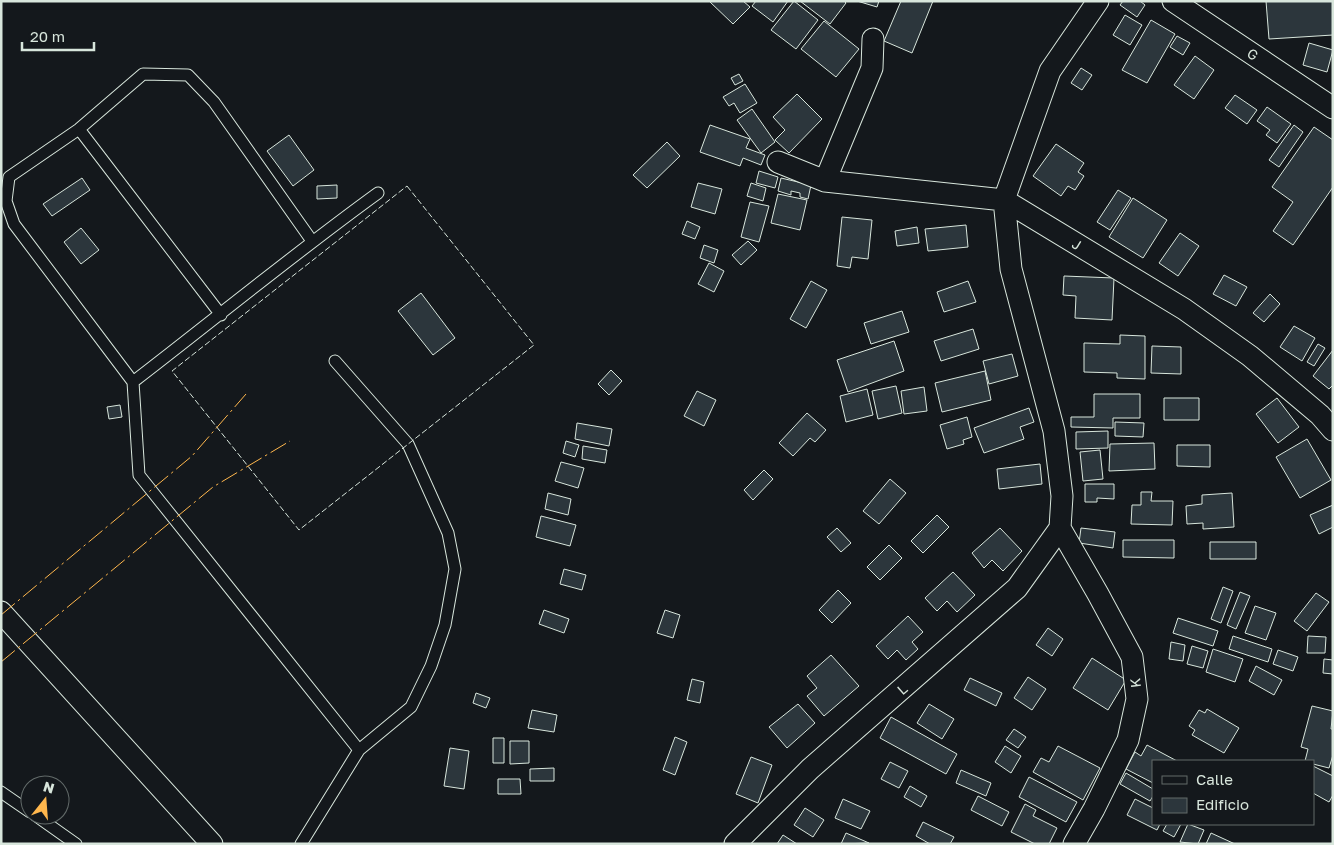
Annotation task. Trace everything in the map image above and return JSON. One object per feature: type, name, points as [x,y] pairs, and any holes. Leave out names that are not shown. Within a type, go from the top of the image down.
[{"type":"street","points":[[1060,528],[1062,496],[1054,431],[1011,269],[1004,200],[1050,72],[1098,1]]},
{"type":"street","name":"G","points":[[1173,1],[1333,108]]},
{"type":"street","points":[[825,181],[872,68],[873,39]]},
{"type":"street","name":"J","points":[[778,162],[825,181],[1004,200],[1192,314],[1250,356],[1320,415],[1333,430]]},
{"type":"street","name":"L","points":[[735,844],[810,769],[1017,588],[1060,528]]},
{"type":"street","name":"K","points":[[1060,528],[1132,657],[1137,699],[1128,740],[1094,809],[1074,844]]},
{"type":"street","points":[[1,612],[208,842]]},
{"type":"lane","points":[[312,241],[214,102],[188,75],[143,74],[79,129],[9,177],[6,201],[14,224],[134,382],[139,475],[359,750]]},
{"type":"lane","points":[[79,129],[221,315]]},
{"type":"lane","points":[[134,382],[221,315],[312,241],[378,193]]},
{"type":"lane","points":[[302,844],[359,750],[411,707],[431,666],[445,625],[455,569],[448,533],[408,444],[336,361]]},
{"type":"lane","points":[[1,792],[20,805]]},
{"type":"lane","points":[[49,825],[76,844]]},
{"type":"building","points":[[709,1],[743,1],[750,7],[733,24]]},
{"type":"building","points":[[756,1],[788,1],[773,22],[752,6]]},
{"type":"building","points":[[794,1],[818,20],[796,49],[771,30]]},
{"type":"building","points":[[800,1],[844,1],[846,3],[830,24]]},
{"type":"building","points":[[857,1],[879,1],[877,7]]},
{"type":"building","points":[[901,1],[933,1],[912,53],[884,41]]},
{"type":"building","points":[[1123,1],[1140,1],[1145,5],[1137,17],[1120,5]]},
{"type":"building","points":[[1266,1],[1333,1],[1333,35],[1269,39]]},
{"type":"building","points":[[1125,15],[1142,25],[1130,45],[1113,35]]},
{"type":"building","points":[[1151,20],[1175,34],[1147,83],[1122,70]]},
{"type":"building","points":[[824,21],[859,49],[836,77],[801,49]]},
{"type":"building","points":[[1177,36],[1190,43],[1183,55],[1170,47]]},
{"type":"building","points":[[1309,43],[1333,50],[1327,72],[1303,65]]},
{"type":"building","points":[[1195,56],[1214,70],[1194,99],[1174,85]]},
{"type":"building","points":[[1081,68],[1092,75],[1082,90],[1071,83]]},
{"type":"building","points":[[739,74],[743,81],[735,85],[731,78]]},
{"type":"building","points":[[745,84],[757,103],[740,113],[734,103],[729,106],[723,97]]},
{"type":"building","points":[[797,94],[822,119],[789,153],[775,140],[785,130],[773,117]]},
{"type":"building","points":[[1235,95],[1257,110],[1247,124],[1225,108]]},
{"type":"building","points":[[1267,107],[1291,124],[1277,143],[1266,135],[1270,130],[1257,121]]},
{"type":"building","points":[[752,109],[775,142],[761,153],[737,120]]},
{"type":"building","points":[[710,125],[750,139],[746,148],[765,155],[761,165],[743,158],[740,166],[700,152]]},
{"type":"building","points":[[1294,125],[1303,132],[1279,167],[1269,160]]},
{"type":"building","points":[[1314,127],[1333,140],[1333,187],[1293,245],[1273,231],[1293,202],[1272,187]]},
{"type":"building","points":[[289,135],[314,170],[293,186],[267,151]]},
{"type":"building","points":[[667,142],[680,156],[647,188],[633,175]]},
{"type":"building","points":[[1056,144],[1084,163],[1078,172],[1084,176],[1075,190],[1068,186],[1061,196],[1033,176]]},
{"type":"building","points":[[759,171],[778,177],[775,188],[756,183]]},
{"type":"building","points":[[82,178],[90,190],[52,216],[43,204]]},
{"type":"building","points":[[781,178],[811,185],[808,199],[800,197],[800,193],[791,191],[791,195],[778,191]]},
{"type":"building","points":[[698,183],[722,189],[715,214],[691,207]]},
{"type":"building","points":[[751,183],[766,188],[763,201],[747,196]]},
{"type":"building","points":[[337,185],[337,198],[317,199],[317,186]]},
{"type":"building","points":[[1118,190],[1131,198],[1110,230],[1097,222]]},
{"type":"building","points":[[778,194],[807,200],[800,230],[771,223]]},
{"type":"building","points":[[1133,198],[1167,220],[1143,258],[1109,237]]},
{"type":"building","points":[[750,202],[769,206],[759,242],[741,237]]},
{"type":"building","points":[[842,217],[872,220],[868,259],[852,257],[850,268],[837,266]]},
{"type":"building","points":[[687,221],[700,227],[695,239],[682,234]]},
{"type":"building","points":[[966,225],[968,247],[928,251],[925,229]]},
{"type":"building","points":[[917,227],[919,243],[897,246],[895,231]]},
{"type":"building","points":[[81,228],[99,250],[81,264],[64,242]]},
{"type":"building","points":[[1180,233],[1199,246],[1178,276],[1159,263]]},
{"type":"building","points":[[748,241],[757,250],[741,265],[732,255]]},
{"type":"building","points":[[704,245],[718,250],[714,263],[700,258]]},
{"type":"building","points":[[709,263],[724,271],[714,292],[698,284]]},
{"type":"building","points":[[1224,275],[1247,287],[1236,306],[1213,294]]},
{"type":"building","points":[[1064,276],[1114,278],[1112,320],[1075,318],[1076,296],[1063,295]]},
{"type":"building","points":[[811,281],[827,290],[806,328],[790,319]]},
{"type":"building","points":[[968,281],[976,302],[944,312],[937,292]]},
{"type":"building","points":[[421,293],[455,338],[433,355],[398,311]]},
{"type":"building","points":[[1270,294],[1280,304],[1264,322],[1253,313]]},
{"type":"building","points":[[902,311],[909,332],[871,344],[864,323]]},
{"type":"building","points":[[1294,326],[1315,338],[1302,361],[1280,347]]},
{"type":"building","points":[[973,329],[979,349],[941,361],[934,341]]},
{"type":"building","points":[[1120,335],[1145,336],[1145,379],[1117,378],[1117,373],[1084,372],[1084,343],[1120,344]]},
{"type":"building","points":[[894,341],[904,371],[848,392],[837,360]]},
{"type":"building","points":[[1318,344],[1325,348],[1314,366],[1307,362]]},
{"type":"building","points":[[1152,346],[1181,347],[1181,374],[1151,373]]},
{"type":"building","points":[[1333,350],[1333,385],[1329,389],[1313,376]]},
{"type":"building","points":[[1012,354],[1018,376],[989,384],[983,361]]},
{"type":"building","points":[[611,370],[622,381],[609,395],[598,384]]},
{"type":"building","points":[[985,371],[991,400],[942,412],[935,383]]},
{"type":"building","points":[[896,386],[902,413],[878,419],[872,391]]},
{"type":"building","points":[[924,387],[927,411],[904,414],[901,391]]},
{"type":"building","points":[[867,389],[873,415],[846,422],[840,396]]},
{"type":"building","points":[[697,391],[716,400],[704,426],[684,416]]},
{"type":"building","points":[[1094,394],[1140,394],[1140,418],[1113,418],[1113,428],[1071,427],[1071,417],[1094,417]]},
{"type":"building","points":[[1164,398],[1199,398],[1199,420],[1164,420]]},
{"type":"building","points":[[1277,398],[1299,427],[1278,443],[1256,414]]},
{"type":"building","points":[[120,405],[122,417],[109,419],[107,407]]},
{"type":"building","points":[[1029,408],[1034,422],[1020,427],[1024,439],[984,453],[974,428]]},
{"type":"building","points":[[807,413],[826,430],[815,442],[810,438],[793,456],[779,443]]},
{"type":"building","points":[[967,417],[972,437],[963,440],[964,444],[947,449],[940,425]]},
{"type":"building","points":[[1115,422],[1144,423],[1143,437],[1115,436]]},
{"type":"building","points":[[577,423],[612,429],[609,446],[575,439]]},
{"type":"building","points":[[1108,431],[1108,448],[1076,449],[1076,432]]},
{"type":"building","points":[[1307,439],[1331,480],[1300,498],[1276,457]]},
{"type":"building","points":[[566,441],[579,445],[575,457],[563,453]]},
{"type":"building","points":[[1154,443],[1155,469],[1109,471],[1110,444]]},
{"type":"building","points":[[1177,445],[1210,445],[1210,467],[1177,466]]},
{"type":"building","points":[[583,446],[607,450],[605,463],[582,459]]},
{"type":"building","points":[[1100,450],[1103,479],[1083,481],[1080,452]]},
{"type":"building","points":[[561,462],[584,468],[578,488],[555,481]]},
{"type":"building","points":[[1040,464],[1042,484],[999,489],[997,469]]},
{"type":"building","points":[[764,470],[773,479],[753,500],[744,490]]},
{"type":"building","points":[[890,479],[906,493],[879,524],[863,511]]},
{"type":"building","points":[[1085,484],[1114,484],[1114,499],[1097,498],[1097,502],[1085,502]]},
{"type":"building","points":[[1141,492],[1152,492],[1151,501],[1173,501],[1172,525],[1131,524],[1132,505],[1141,505]]},
{"type":"building","points":[[548,493],[571,499],[568,515],[545,509]]},
{"type":"building","points":[[1232,493],[1234,527],[1203,529],[1203,523],[1187,524],[1186,506],[1202,504],[1202,495]]},
{"type":"building","points":[[1333,505],[1333,527],[1319,534],[1310,515]]},
{"type":"building","points":[[937,515],[949,527],[923,553],[911,541]]},
{"type":"building","points":[[541,516],[576,525],[570,546],[536,537]]},
{"type":"building","points":[[837,528],[851,543],[841,552],[827,537]]},
{"type":"building","points":[[1000,528],[1022,551],[1003,571],[992,560],[984,568],[972,553]]},
{"type":"building","points":[[1081,528],[1115,532],[1113,548],[1079,543]]},
{"type":"building","points":[[1123,540],[1174,540],[1174,558],[1123,557]]},
{"type":"building","points":[[1210,542],[1256,542],[1256,559],[1210,559]]},
{"type":"building","points":[[889,545],[902,558],[880,580],[867,567]]},
{"type":"building","points":[[564,569],[586,575],[582,590],[560,584]]},
{"type":"building","points":[[953,572],[975,595],[957,612],[947,601],[937,611],[925,598]]},
{"type":"building","points":[[1223,587],[1233,591],[1221,623],[1211,619]]},
{"type":"building","points":[[838,590],[851,603],[832,623],[819,610]]},
{"type":"building","points":[[1240,592],[1250,596],[1236,629],[1227,625]]},
{"type":"building","points":[[1316,593],[1329,602],[1307,631],[1294,621]]},
{"type":"building","points":[[1255,606],[1276,613],[1266,640],[1245,633]]},
{"type":"building","points":[[544,610],[569,619],[564,633],[539,624]]},
{"type":"building","points":[[665,610],[680,615],[673,638],[657,633]]},
{"type":"building","points":[[908,616],[923,632],[912,642],[918,649],[906,660],[897,650],[888,659],[876,646]]},
{"type":"building","points":[[1178,618],[1218,631],[1213,646],[1173,633]]},
{"type":"building","points":[[1048,628],[1063,639],[1052,656],[1036,645]]},
{"type":"building","points":[[1233,636],[1272,649],[1268,662],[1229,649]]},
{"type":"building","points":[[1308,636],[1326,637],[1325,653],[1307,653]]},
{"type":"building","points":[[1171,642],[1185,645],[1183,661],[1169,659]]},
{"type":"building","points":[[1192,646],[1208,651],[1203,668],[1187,664]]},
{"type":"building","points":[[1213,649],[1243,659],[1235,682],[1206,672]]},
{"type":"building","points":[[1278,650],[1298,657],[1293,671],[1273,664]]},
{"type":"building","points":[[831,655],[859,686],[824,716],[807,696],[817,688],[807,676]]},
{"type":"building","points":[[1092,658],[1126,680],[1108,710],[1073,688]]},
{"type":"building","points":[[1324,659],[1333,660],[1333,674],[1323,673]]},
{"type":"building","points":[[1256,666],[1282,680],[1274,695],[1249,681]]},
{"type":"building","points":[[1028,677],[1046,689],[1032,710],[1014,698]]},
{"type":"building","points":[[970,678],[1002,693],[996,706],[964,690]]},
{"type":"building","points":[[692,679],[704,682],[700,703],[687,700]]},
{"type":"building","points":[[476,693],[490,698],[486,708],[473,703]]},
{"type":"building","points":[[798,704],[815,723],[787,748],[769,727]]},
{"type":"building","points":[[929,704],[954,719],[942,739],[917,723]]},
{"type":"building","points":[[1312,706],[1333,711],[1331,729],[1333,729],[1333,755],[1329,768],[1314,764],[1314,760],[1305,760],[1308,749],[1301,747]]},
{"type":"building","points":[[1207,709],[1239,728],[1224,753],[1192,735],[1195,730],[1189,726],[1199,710],[1205,713]]},
{"type":"building","points":[[532,710],[557,715],[554,732],[528,728]]},
{"type":"building","points":[[891,717],[957,754],[946,774],[880,738]]},
{"type":"building","points":[[1014,729],[1026,737],[1018,748],[1006,740]]},
{"type":"building","points":[[675,737],[687,742],[675,775],[663,770]]},
{"type":"building","points":[[493,738],[504,738],[504,763],[493,763]]},
{"type":"building","points":[[510,741],[529,741],[529,763],[510,764]]},
{"type":"building","points":[[1147,745],[1175,760],[1152,760],[1152,782],[1126,769],[1135,752],[1141,756]]},
{"type":"building","points":[[1005,746],[1021,756],[1011,773],[995,762]]},
{"type":"building","points":[[1058,746],[1100,768],[1083,800],[1033,772],[1041,758],[1049,762]]},
{"type":"building","points":[[450,748],[469,751],[464,789],[444,786]]},
{"type":"building","points":[[751,757],[772,765],[758,803],[736,794]]},
{"type":"building","points":[[890,762],[908,771],[899,788],[881,779]]},
{"type":"building","points":[[1314,766],[1333,776],[1333,795],[1329,802],[1314,794]]},
{"type":"building","points":[[554,768],[554,781],[530,781],[530,769]]},
{"type":"building","points":[[961,770],[991,783],[986,796],[956,783]]},
{"type":"building","points":[[1126,773],[1152,788],[1152,798],[1150,801],[1120,784]]},
{"type":"building","points":[[1029,777],[1077,802],[1066,822],[1019,797]]},
{"type":"building","points":[[498,779],[520,779],[521,794],[498,794]]},
{"type":"building","points":[[910,786],[927,796],[921,807],[904,797]]},
{"type":"building","points":[[978,796],[1009,812],[1002,826],[971,810]]},
{"type":"building","points":[[843,799],[870,811],[861,829],[835,818]]},
{"type":"building","points":[[1135,799],[1152,808],[1152,825],[1160,825],[1157,830],[1127,815]]},
{"type":"building","points":[[1025,804],[1036,810],[1033,816],[1057,828],[1049,844],[1035,844],[1011,832]]},
{"type":"building","points":[[805,808],[824,820],[813,837],[794,825]]},
{"type":"building","points":[[923,822],[954,837],[950,844],[930,844],[916,836]]},
{"type":"building","points":[[1166,825],[1180,825],[1174,837],[1163,831]]},
{"type":"building","points":[[1188,825],[1204,830],[1198,844],[1180,842]]},
{"type":"building","points":[[846,833],[869,843],[841,844]]},
{"type":"building","points":[[1211,833],[1235,844],[1206,844]]},
{"type":"building","points":[[783,835],[797,844],[777,844]]},
{"type":"fence","points":[[407,186],[534,345],[299,530],[172,371],[407,186]]},
{"type":"power","points":[[1,615],[192,456],[246,394]]},
{"type":"power","points":[[1,662],[213,487],[290,441]]}]
